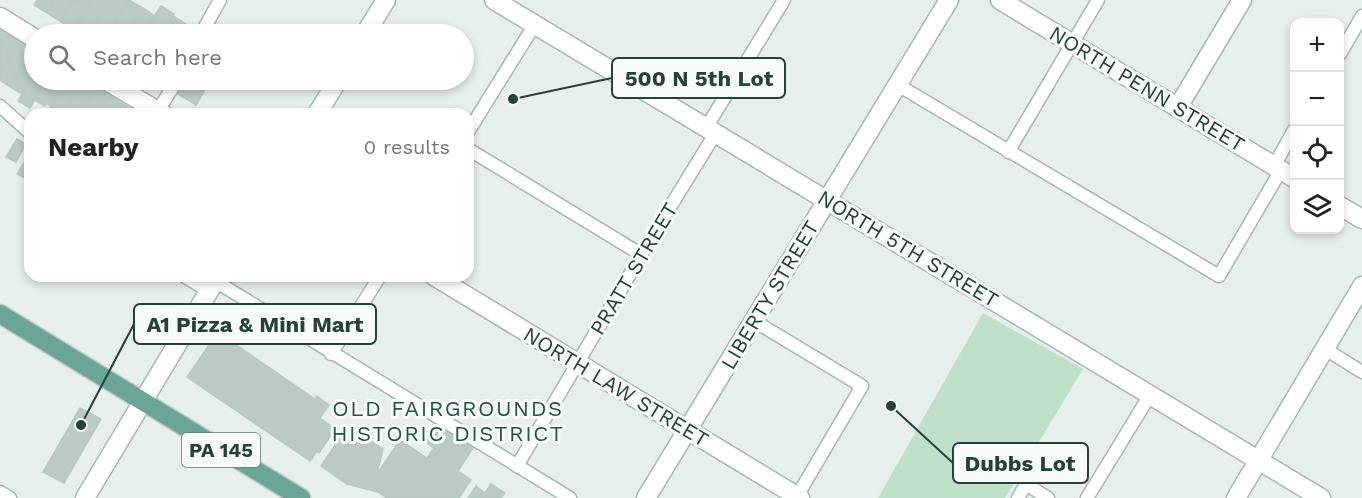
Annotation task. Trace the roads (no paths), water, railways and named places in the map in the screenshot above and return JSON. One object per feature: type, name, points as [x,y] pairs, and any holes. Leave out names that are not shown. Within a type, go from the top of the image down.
[{"type":"main road","name":"PA 145","points":[[0,314],[301,498]]},
{"type":"street","points":[[371,24],[386,0]]},
{"type":"street","name":"NORTH 5TH STREET","points":[[494,0],[1321,498]]},
{"type":"street","name":"LIBERTY STREET","points":[[646,498],[949,0]]},
{"type":"street","name":"NORTH PENN STREET","points":[[1000,0],[1283,171]]},
{"type":"street","points":[[1178,108],[1242,0]]},
{"type":"street","points":[[0,17],[24,32]]},
{"type":"street","points":[[121,90],[151,108]]},
{"type":"street","points":[[321,108],[332,90]]},
{"type":"street","points":[[1344,208],[1362,219]]},
{"type":"street","name":"NORTH LAW STREET","points":[[444,282],[798,498]]},
{"type":"street","points":[[85,498],[214,283]]},
{"type":"street","points":[[1236,498],[1362,286]]},
{"type":"lane","points":[[207,24],[220,0]]},
{"type":"lane","points":[[1008,152],[1098,0]]},
{"type":"lane","name":"PRATT STREET","points":[[517,466],[642,255],[779,2]]},
{"type":"lane","points":[[1344,47],[1362,16]]},
{"type":"lane","points":[[474,122],[535,24]]},
{"type":"lane","points":[[898,85],[1219,276],[1283,171],[1290,145]]},
{"type":"lane","points":[[162,108],[172,90]]},
{"type":"lane","points":[[0,106],[24,128]]},
{"type":"lane","points":[[474,153],[642,255]]},
{"type":"lane","points":[[332,354],[376,282]]},
{"type":"lane","points":[[214,283],[570,498]]},
{"type":"lane","points":[[754,321],[862,386],[798,498]]},
{"type":"lane","points":[[1324,349],[1362,372]]},
{"type":"lane","points":[[1087,498],[1150,395]]},
{"type":"lane","points":[[1018,498],[1026,484],[1048,498]]},
{"type":"lane","points":[[0,492],[10,498]]},
{"type":"place","name":"500 N 5th Lot","points":[[513,99]]},
{"type":"place","name":"Dubbs Lot","points":[[891,406]]},
{"type":"place","name":"A1 Pizza & Mini Mart","points":[[81,425]]},
{"type":"district","name":"OLD FAIRGROUNDS HISTORIC DISTRICT","points":[[448,420]]}]
